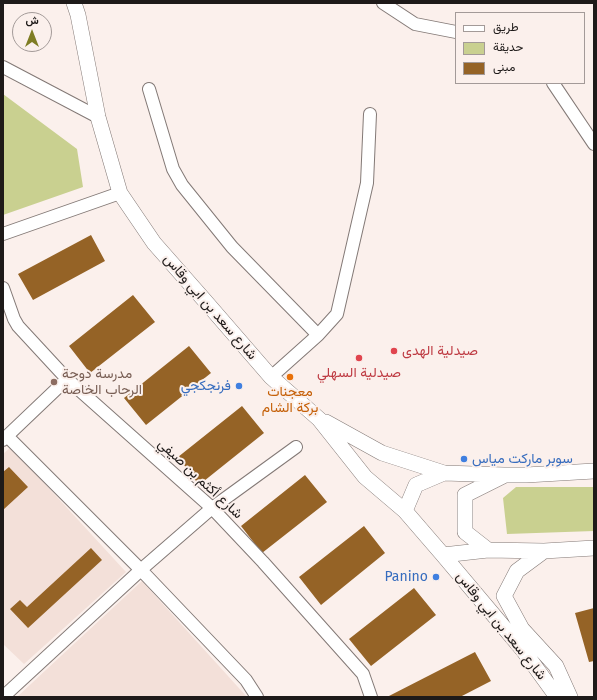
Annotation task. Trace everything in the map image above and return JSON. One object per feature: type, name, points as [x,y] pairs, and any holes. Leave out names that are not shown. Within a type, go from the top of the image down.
[{"type":"street","name":"شارع سعد بن ابي وقاس","points":[[74,3],[78,15],[98,117],[120,193],[154,243],[271,377],[320,419],[365,477],[405,511],[523,650],[557,697]]},
{"type":"street","points":[[383,3],[415,24],[455,32]]},
{"type":"street","points":[[3,67],[98,117]]},
{"type":"street","points":[[554,84],[594,144]]},
{"type":"street","points":[[149,89],[173,169],[182,185],[232,247],[318,335]]},
{"type":"street","points":[[271,377],[318,335],[337,314],[366,183],[370,114]]},
{"type":"street","points":[[3,234],[120,193]]},
{"type":"street","name":"شارع أكثم بن صيفي","points":[[3,288],[18,326],[67,379],[212,508],[263,562],[363,674],[371,697]]},
{"type":"street","points":[[67,379],[5,438],[141,570],[246,680],[257,697]]},
{"type":"street","points":[[320,419],[382,453],[444,473],[504,476],[594,471]]},
{"type":"street","points":[[3,697],[141,570],[212,508],[296,447]]},
{"type":"street","points":[[405,511],[416,486],[444,473]]},
{"type":"street","points":[[488,550],[465,532],[465,496],[504,476]]},
{"type":"street","name":"شارع سعد بن ابي وقاس","points":[[443,555],[488,550],[544,551],[594,548]]},
{"type":"street","name":"شارع سعد بن ابي وقاس","points":[[544,551],[517,571],[504,596],[522,629],[556,666],[570,697]]},
{"type":"shaded area","points":[[11,447],[126,572],[24,664],[3,644],[3,454]]},
{"type":"shaded area","points":[[142,581],[247,697],[17,697],[62,655]]},
{"type":"green space","points":[[3,94],[77,149],[83,187],[3,215]]},
{"type":"green space","points":[[516,487],[594,487],[594,531],[507,534],[503,498]]},
{"type":"building","points":[[91,235],[105,261],[33,300],[18,274]]},
{"type":"building","points":[[133,295],[155,322],[90,373],[69,346]]},
{"type":"building","points":[[189,346],[211,373],[146,425],[124,398]]},
{"type":"building","points":[[242,406],[264,433],[199,485],[178,457]]},
{"type":"building","points":[[9,467],[28,487],[3,510],[3,472]]},
{"type":"building","points":[[305,475],[327,502],[262,553],[241,526]]},
{"type":"building","points":[[364,526],[385,553],[321,605],[299,577]]},
{"type":"building","points":[[91,548],[102,560],[28,628],[10,609],[20,600],[27,607]]},
{"type":"building","points":[[414,588],[436,615],[371,666],[349,639]]},
{"type":"building","points":[[594,608],[594,661],[589,662],[575,613]]},
{"type":"building","points":[[475,652],[491,681],[460,697],[387,697]]},
{"type":"place","name":"صيدلية الهدى","points":[[394,351]]},
{"type":"place","name":"صيدلية السهلي","points":[[359,358]]},
{"type":"place","name":"معجنات بركة الشام","points":[[290,377]]},
{"type":"place","name":"مدرسة دوحة الرحاب الخاصة","points":[[54,382]]},
{"type":"place","name":"فرنجكجي","points":[[239,386]]},
{"type":"place","name":"سوبر ماركت مياس","points":[[464,459]]},
{"type":"place","name":"Panino","points":[[436,577]]}]
